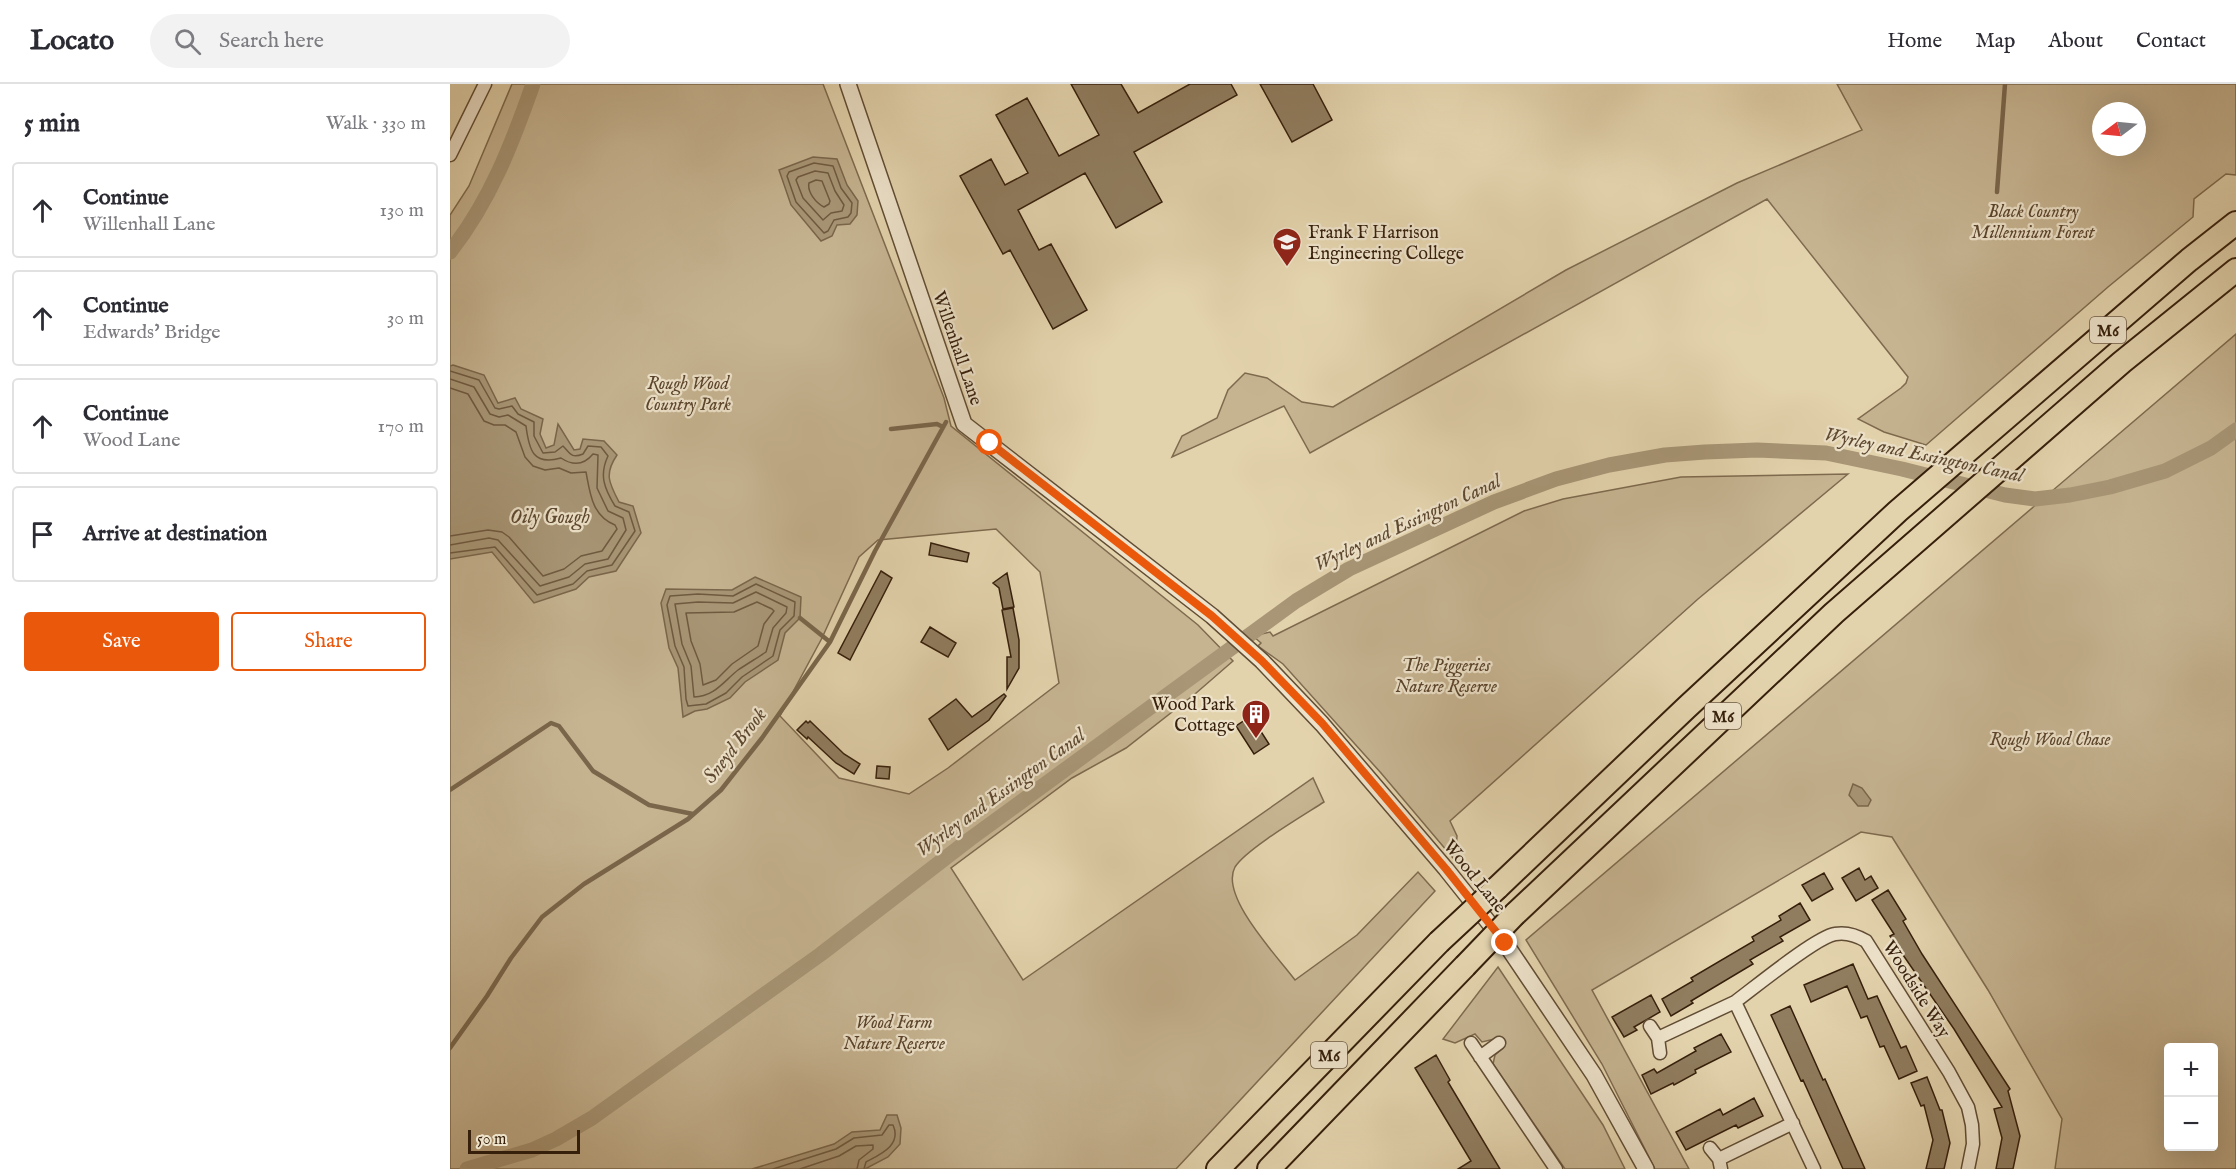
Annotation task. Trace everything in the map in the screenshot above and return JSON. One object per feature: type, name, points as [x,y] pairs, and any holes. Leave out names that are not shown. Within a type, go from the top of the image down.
[{"type":"highway","name":"M6","points":[[1218,1169],[1439,942],[1686,708],[1898,512],[2189,260],[2236,223]]},
{"type":"highway","name":"M6","points":[[1269,1169],[1515,914],[1834,613],[2122,362],[2236,270]]},
{"type":"street","points":[[450,155],[485,84]]},
{"type":"street","name":"Willenhall Lane","points":[[848,84],[964,424],[1216,620],[1262,661]]},
{"type":"street","name":"Wood Lane","points":[[1262,661],[1322,723],[1446,869],[1505,943],[1594,1075],[1646,1169]]},
{"type":"street","name":"Woodside Way","points":[[1658,1038],[1735,1002],[1823,938],[1834,934],[1851,934],[1866,941],[1949,1072],[1968,1107],[1973,1144],[1968,1169]]},
{"type":"street","points":[[1735,1002],[1814,1169]]},
{"type":"street","points":[[1650,1026],[1658,1038],[1660,1053]]},
{"type":"street","points":[[1471,1043],[1556,1169]]},
{"type":"street","points":[[1480,1058],[1499,1043]]},
{"type":"street","points":[[1710,1148],[1720,1164],[1793,1123]]},
{"type":"green space","name":"Rough Wood Country Park","points":[[512,84],[823,84],[944,398],[951,426],[1198,625],[1233,661],[1126,748],[1072,778],[951,868],[1023,980],[1313,778],[1324,802],[1251,851],[1235,867],[1232,879],[1235,894],[1242,909],[1264,942],[1295,980],[1357,935],[1418,872],[1435,891],[1176,1169],[450,1169],[450,215],[469,186]],"holes":[[[996,529],[1040,572],[1059,683],[948,768],[909,794],[839,778],[780,716],[822,638],[859,557],[878,540]]]},
{"type":"green space","name":"Black Country Millennium Forest","points":[[1837,84],[2236,84],[2236,175],[2226,174],[2194,199],[2193,217],[2108,287],[1926,445],[1884,432],[1858,419],[1901,388],[1908,377],[1767,199],[1310,453],[1284,406],[1172,457],[1182,436],[1217,418],[1228,390],[1245,373],[1267,378],[1302,402],[1333,407],[1566,270],[1737,183],[1862,130]]},
{"type":"green space","name":"Rough Wood Chase","points":[[2236,334],[2236,1169],[2055,1169],[2062,1119],[1988,990],[1892,837],[1861,832],[1592,990],[1689,1169],[1655,1169],[1602,1064],[1526,940]]},
{"type":"green space","name":"The Piggeries Nature Reserve","points":[[1848,474],[1698,599],[1450,821],[1457,836],[1456,850],[1466,871],[1283,664],[1258,646],[1261,643],[1253,636],[1270,632],[1273,636],[1524,511],[1563,499],[1681,477]]},
{"type":"green space","points":[[1498,967],[1603,1125],[1625,1169],[1565,1169],[1493,1064],[1495,1055],[1503,1048],[1499,1038],[1482,1042],[1475,1034],[1455,1043],[1443,1039]]},
{"type":"water","points":[[813,157],[837,159],[847,185],[858,201],[857,215],[850,224],[837,225],[832,236],[821,241],[791,205],[779,170]]},
{"type":"water","name":"Oily Gough","points":[[450,366],[484,375],[498,403],[515,398],[521,409],[543,419],[540,434],[546,448],[554,445],[558,424],[574,450],[580,449],[583,439],[604,441],[617,455],[610,468],[609,478],[619,502],[633,506],[641,533],[616,571],[589,577],[576,589],[534,603],[492,552],[450,559]]},
{"type":"water","points":[[755,577],[801,597],[800,618],[785,633],[778,660],[745,682],[730,698],[683,717],[678,668],[669,648],[661,603],[666,589],[732,590]]},
{"type":"water","points":[[1853,784],[1862,788],[1871,800],[1868,806],[1858,806],[1849,795]]},
{"type":"water","points":[[887,1115],[897,1115],[901,1128],[900,1144],[888,1157],[865,1169],[752,1169],[834,1144],[852,1132],[880,1130]]},
{"type":"building","points":[[1071,84],[1121,84],[1138,113],[1190,84],[1231,84],[1237,95],[1134,152],[1162,202],[1116,228],[1085,173],[1018,210],[1039,250],[1051,244],[1087,310],[1053,329],[1010,250],[1003,254],[960,176],[991,159],[1005,185],[1028,173],[996,115],[1027,98],[1059,156],[1099,135]]},
{"type":"building","points":[[1260,84],[1313,84],[1332,120],[1292,142]]},
{"type":"building","points":[[931,543],[969,553],[967,562],[929,555]]},
{"type":"building","points":[[881,571],[892,578],[850,660],[838,653]]},
{"type":"building","points":[[1007,573],[1014,607],[1003,609],[999,588],[993,583]]},
{"type":"building","points":[[1013,608],[1019,640],[1019,668],[1007,689],[1007,657],[1011,657],[1002,610]]},
{"type":"building","points":[[930,627],[956,643],[948,657],[921,642]]},
{"type":"building","points":[[1004,694],[1006,696],[989,720],[948,750],[929,719],[956,699],[972,717]]},
{"type":"building","name":"Wood Park Cottage","points":[[1251,716],[1269,744],[1254,754],[1236,726]]},
{"type":"building","points":[[806,721],[808,723],[810,721],[844,754],[860,764],[854,774],[836,763],[797,730]]},
{"type":"building","points":[[877,766],[890,767],[889,779],[876,778]]},
{"type":"building","points":[[1859,868],[1865,880],[1871,876],[1878,888],[1856,901],[1842,878]]},
{"type":"building","points":[[1824,873],[1833,889],[1812,901],[1802,885]]},
{"type":"building","points":[[1888,890],[1906,919],[1903,921],[1922,954],[2010,1089],[2008,1091],[2020,1136],[2013,1169],[1996,1169],[2002,1138],[1994,1109],[2002,1107],[1954,1029],[1890,936],[1894,934],[1872,900]]},
{"type":"building","points":[[1800,903],[1810,920],[1780,937],[1783,941],[1750,960],[1753,964],[1691,1001],[1693,1003],[1671,1016],[1662,999],[1693,981],[1691,978],[1754,941],[1752,937],[1781,920],[1779,916]]},
{"type":"building","points":[[1853,964],[1868,999],[1877,996],[1901,1048],[1906,1046],[1917,1071],[1899,1079],[1884,1046],[1880,1047],[1867,1016],[1861,1018],[1847,986],[1811,1002],[1804,985]]},
{"type":"building","points":[[1651,995],[1660,1012],[1634,1027],[1637,1030],[1624,1037],[1612,1017]]},
{"type":"building","points":[[1790,1006],[1865,1169],[1843,1169],[1803,1080],[1801,1081],[1771,1015]]},
{"type":"building","points":[[1721,1034],[1731,1052],[1695,1070],[1696,1073],[1674,1085],[1673,1083],[1651,1094],[1642,1075],[1654,1069],[1657,1073],[1696,1051],[1694,1048]]},
{"type":"building","points":[[1436,1055],[1450,1080],[1448,1082],[1500,1169],[1458,1169],[1471,1161],[1415,1068]]},
{"type":"building","points":[[1927,1077],[1940,1110],[1942,1110],[1950,1143],[1944,1169],[1926,1169],[1933,1140],[1924,1105],[1921,1106],[1911,1083]]},
{"type":"building","points":[[1754,1098],[1763,1116],[1738,1128],[1736,1125],[1686,1150],[1676,1132],[1720,1109],[1723,1115]]},
{"type":"waterway","name":"Wyrley and Essington Canal","points":[[450,252],[477,213],[499,171],[533,84]]},
{"type":"waterway","points":[[1997,192],[2005,84]]},
{"type":"waterway","name":"Sneyd Brook","points":[[450,1048],[511,958],[542,917],[584,884],[688,819],[721,790],[762,738],[830,642],[875,551],[946,422]]},
{"type":"waterway","points":[[891,429],[937,424],[943,427]]},
{"type":"waterway","name":"Wyrley and Essington Canal","points":[[467,1169],[532,1150],[592,1118],[821,954],[970,839],[1296,601],[1349,569],[1494,502],[1556,479],[1609,465],[1665,455],[1757,450],[1826,453],[2005,495],[2035,499],[2110,487],[2165,471],[2211,448],[2236,430]]},
{"type":"waterway","points":[[800,618],[830,642]]},
{"type":"waterway","points":[[450,790],[551,723],[559,726],[593,771],[649,805],[693,814]]},
{"type":"place","name":"Frank F Harrison Engineering College","points":[[1287,268]]},
{"type":"place","name":"Wood Park Cottage","points":[[1256,740]]},
{"type":"route","points":[[990,443],[1212,616],[1262,661],[1322,723],[1446,869],[1505,943]]},
{"type":"park label","name":"Wood Farm Nature Reserve","points":[[894,1032]]}]
